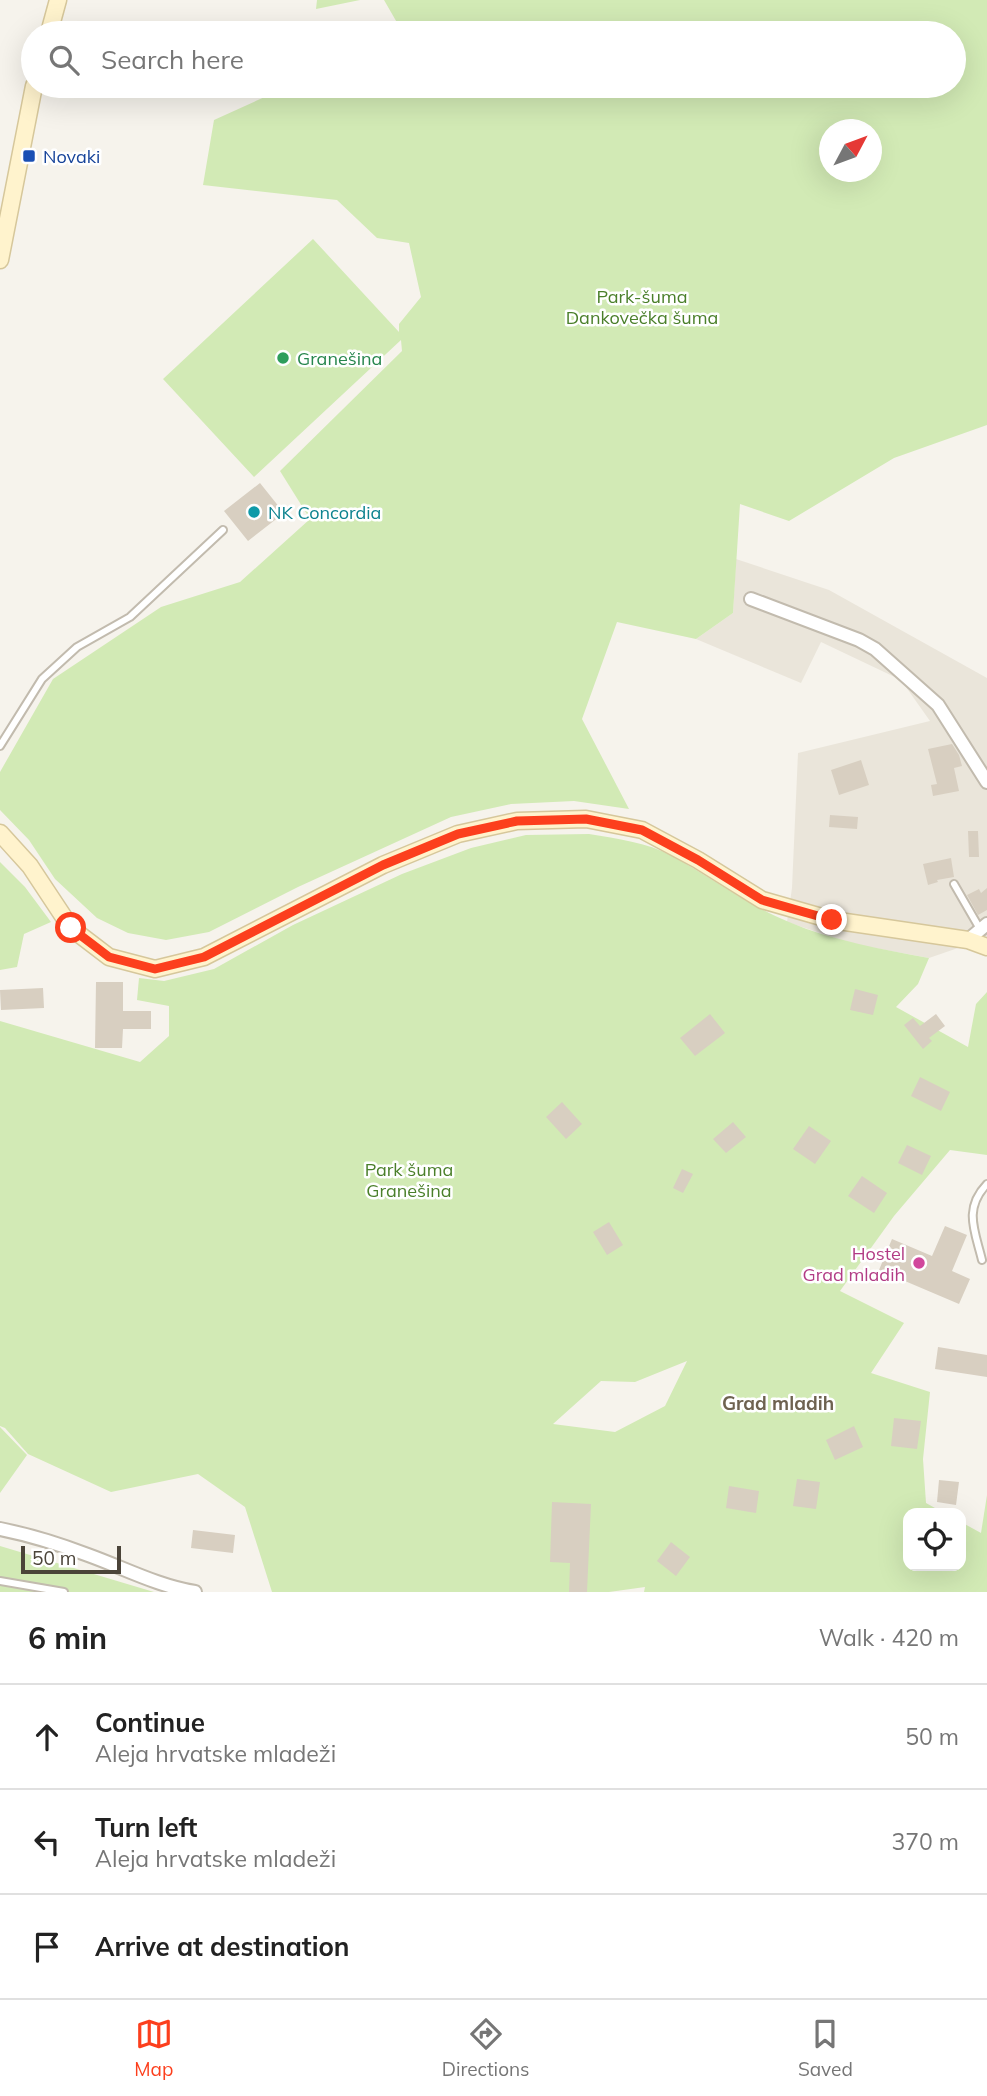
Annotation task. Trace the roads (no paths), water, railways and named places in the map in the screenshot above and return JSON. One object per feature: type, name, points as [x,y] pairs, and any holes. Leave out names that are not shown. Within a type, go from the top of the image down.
[{"type":"street","points":[[52,21],[58,0]]},
{"type":"street","points":[[0,260],[5,203],[31,98]]},
{"type":"street","points":[[751,598],[859,640],[875,649],[938,705],[987,782]]},
{"type":"street","points":[[0,833],[30,866],[71,928],[109,957],[155,969],[204,957],[383,865],[458,834],[517,821],[586,819],[642,830],[698,860],[762,900],[832,920],[978,931],[987,947]]},
{"type":"street","points":[[0,1529],[31,1535],[173,1588],[195,1592]]},
{"type":"lane","points":[[0,746],[42,680],[77,647],[130,617],[223,530]]},
{"type":"lane","points":[[954,884],[978,931]]},
{"type":"lane","points":[[982,1260],[971,1212],[976,1195],[987,1184]]},
{"type":"lane","points":[[0,1581],[64,1592]]},
{"type":"place","name":"Novaki","points":[[29,156]]},
{"type":"place","name":"Granešina","points":[[283,358]]},
{"type":"place","name":"NK Concordia","points":[[254,512]]},
{"type":"place","name":"Hostel Grad mladih","points":[[919,1263]]},
{"type":"district","name":"Grad mladih","points":[[778,1403]]},
{"type":"park label","name":"Park-šuma Dankovečka šuma","points":[[642,306]]},
{"type":"park label","name":"Park šuma Granešina","points":[[409,1179]]}]
